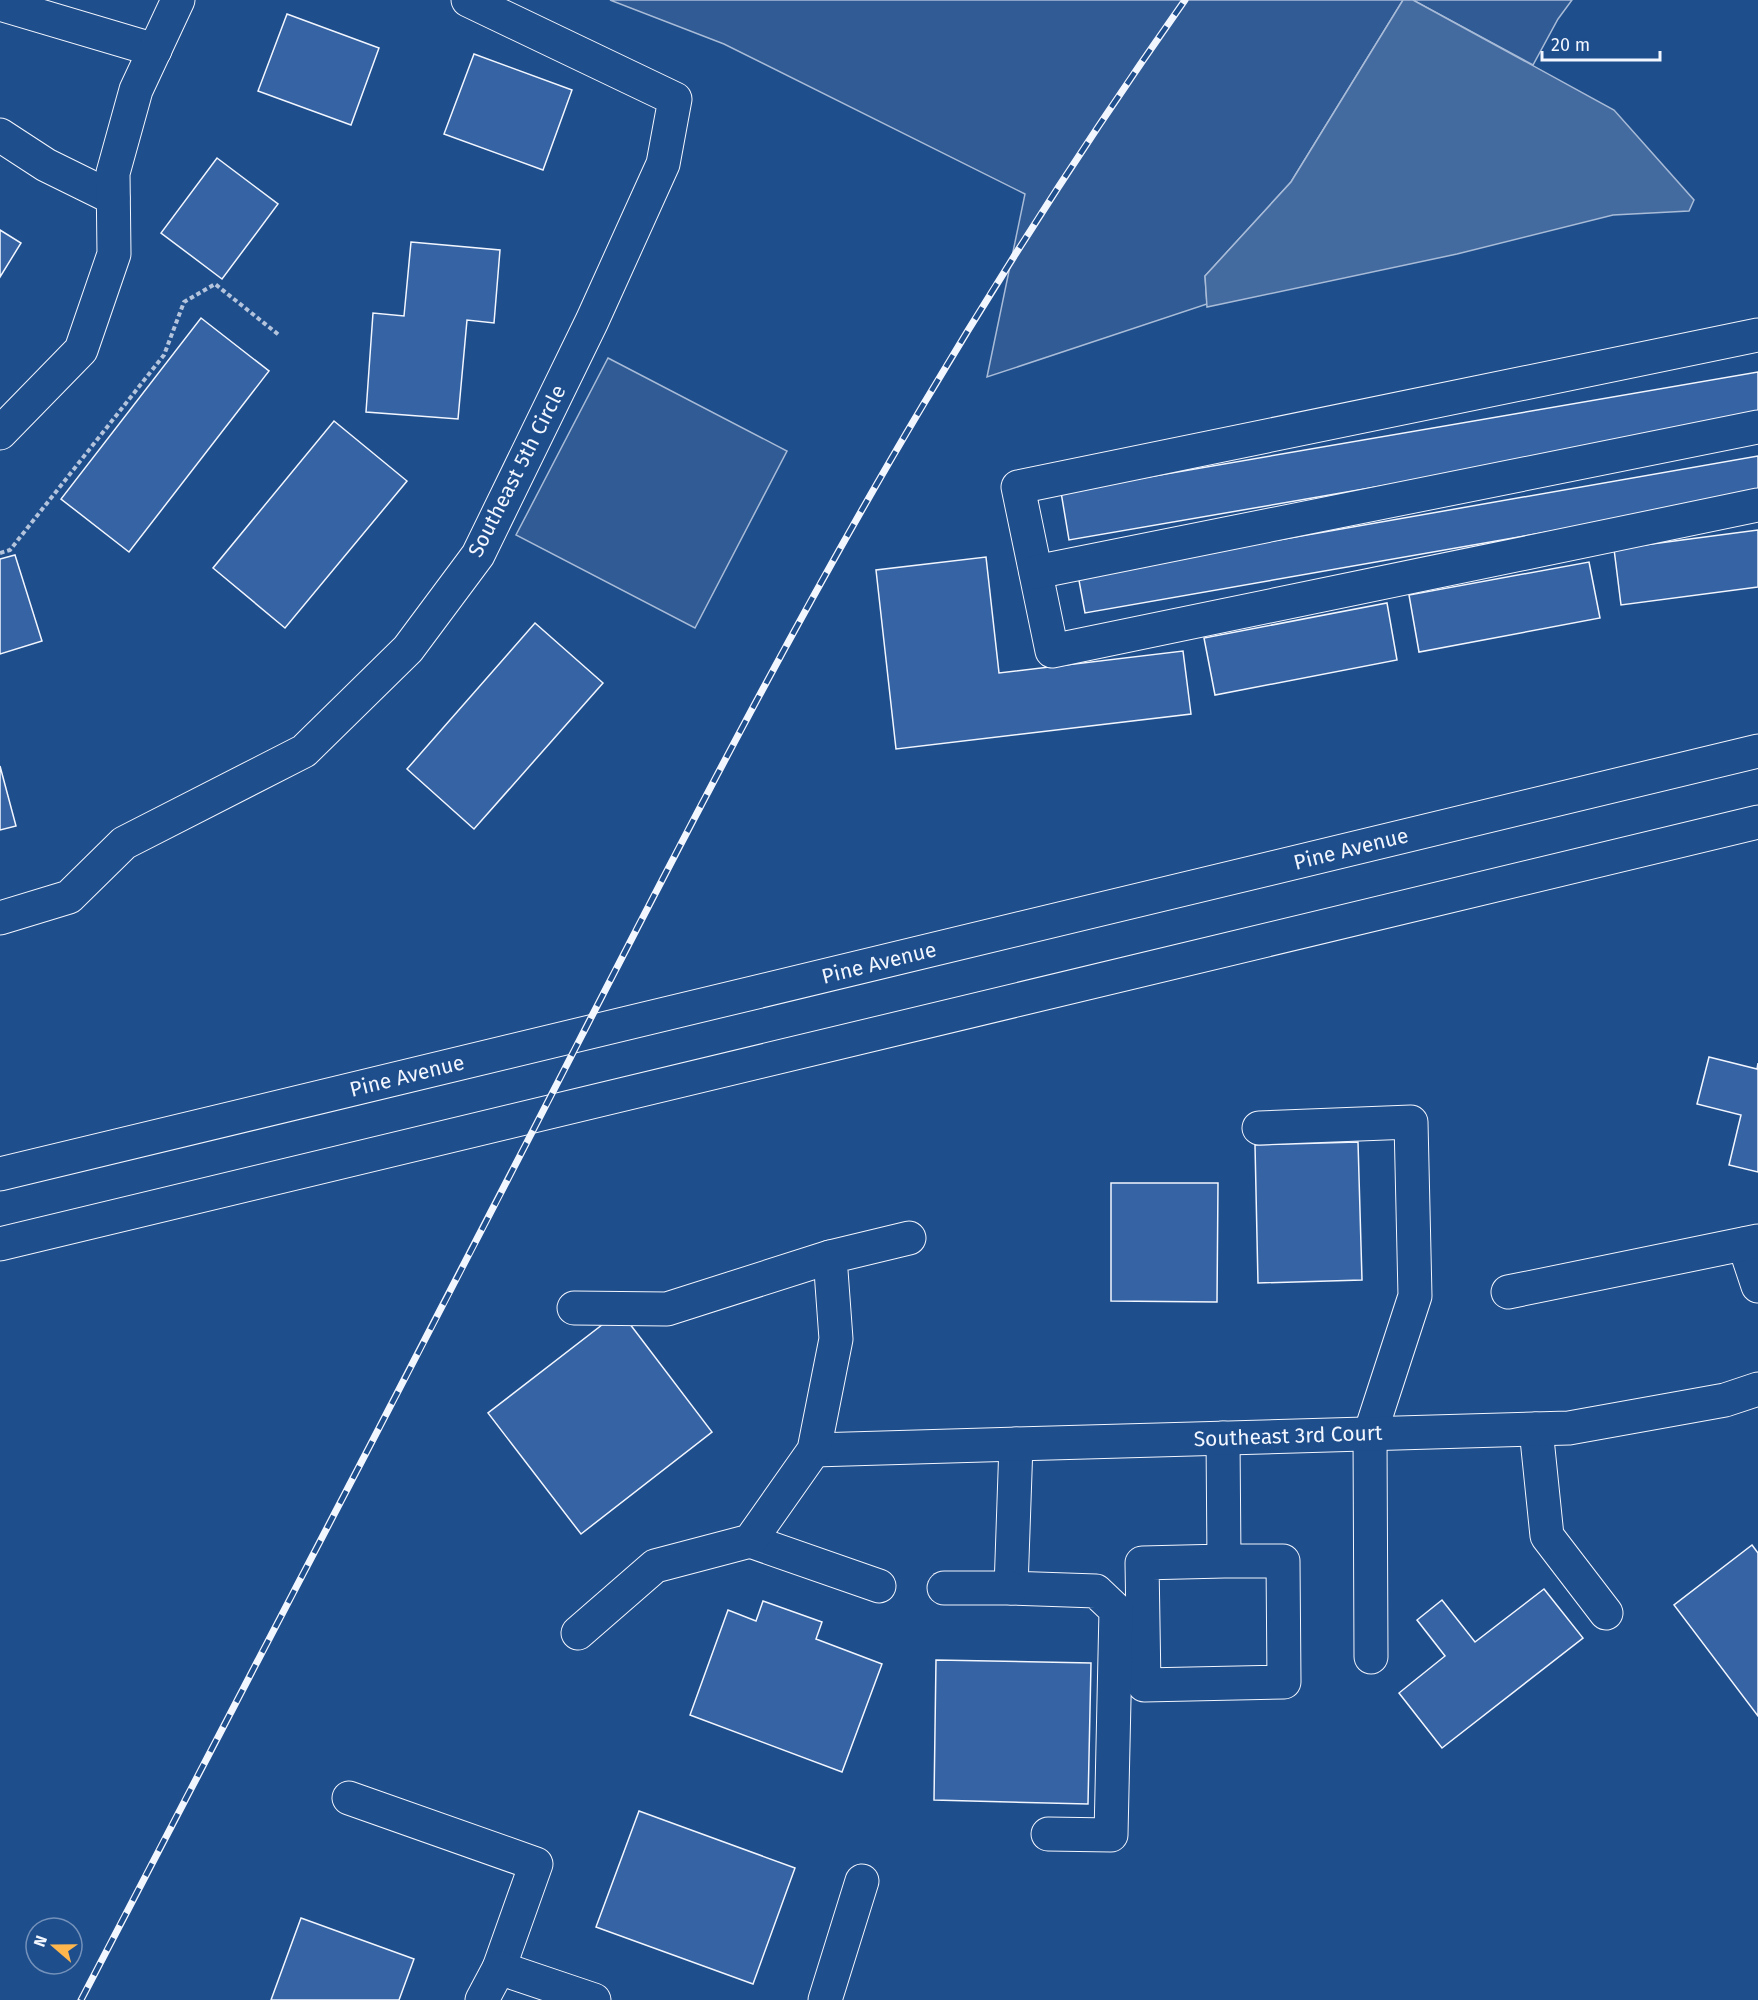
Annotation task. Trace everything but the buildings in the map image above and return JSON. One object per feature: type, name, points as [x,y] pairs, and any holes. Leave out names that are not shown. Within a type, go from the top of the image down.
[{"type":"main road","points":[[0,433],[81,350],[114,254],[113,173],[136,90],[178,0]]},
{"type":"main road","name":"Southeast 5th Circle","points":[[0,918],[69,897],[124,843],[304,751],[408,649],[478,555],[592,321],[663,164],[675,99],[468,0]]},
{"type":"main road","points":[[0,4],[155,50]]},
{"type":"main road","points":[[0,135],[46,165],[113,198]]},
{"type":"main road","points":[[1758,335],[1018,487],[1052,651],[1758,505]]},
{"type":"main road","points":[[1036,572],[1758,427]]},
{"type":"main road","name":"Pine Avenue","points":[[0,1174],[1758,751]]},
{"type":"main road","points":[[0,1245],[1758,822]]},
{"type":"main road","points":[[1259,1128],[1412,1122],[1415,1296],[1370,1434],[1371,1657]]},
{"type":"main road","points":[[574,1308],[667,1309],[830,1257],[909,1238]]},
{"type":"main road","points":[[1508,1292],[1751,1243],[1758,1286]]},
{"type":"main road","points":[[750,1541],[814,1449],[836,1339],[830,1257]]},
{"type":"main road","name":"Southeast 3rd Court","points":[[814,1449],[1569,1428],[1714,1402],[1758,1389]]},
{"type":"main road","points":[[1536,1429],[1547,1536],[1606,1613]]},
{"type":"main road","points":[[1223,1438],[1224,1562]]},
{"type":"main road","points":[[1011,1588],[1016,1444]]},
{"type":"main road","points":[[578,1633],[655,1566],[750,1541],[879,1586]]},
{"type":"main road","points":[[1283,1561],[1284,1682],[1144,1685],[1142,1563],[1224,1562],[1283,1561]]},
{"type":"main road","points":[[944,1588],[1096,1591],[1116,1610],[1111,1835],[1048,1834]]},
{"type":"main road","points":[[349,1798],[536,1864],[499,1968],[482,2000]]},
{"type":"main road","points":[[825,2000],[862,1881]]},
{"type":"main road","points":[[499,1968],[594,2000]]},
{"type":"path","points":[[0,553],[10,550],[164,355],[184,302],[216,284],[279,335]]},
{"type":"shaded area","points":[[610,0],[1403,0],[1291,182],[1205,276],[1207,304],[987,377],[1025,194],[724,44]]},
{"type":"shaded area","points":[[1403,0],[1413,0],[1614,110],[1694,200],[1689,211],[1613,215],[1457,254],[1207,307],[1205,276],[1291,182]]},
{"type":"shaded area","points":[[1413,0],[1572,0],[1558,19],[1533,65]]},
{"type":"shaded area","points":[[608,358],[787,451],[695,628],[516,535]]},
{"type":"railway","points":[[81,2000],[768,679],[870,495],[985,302],[1083,150],[1185,0]]}]
